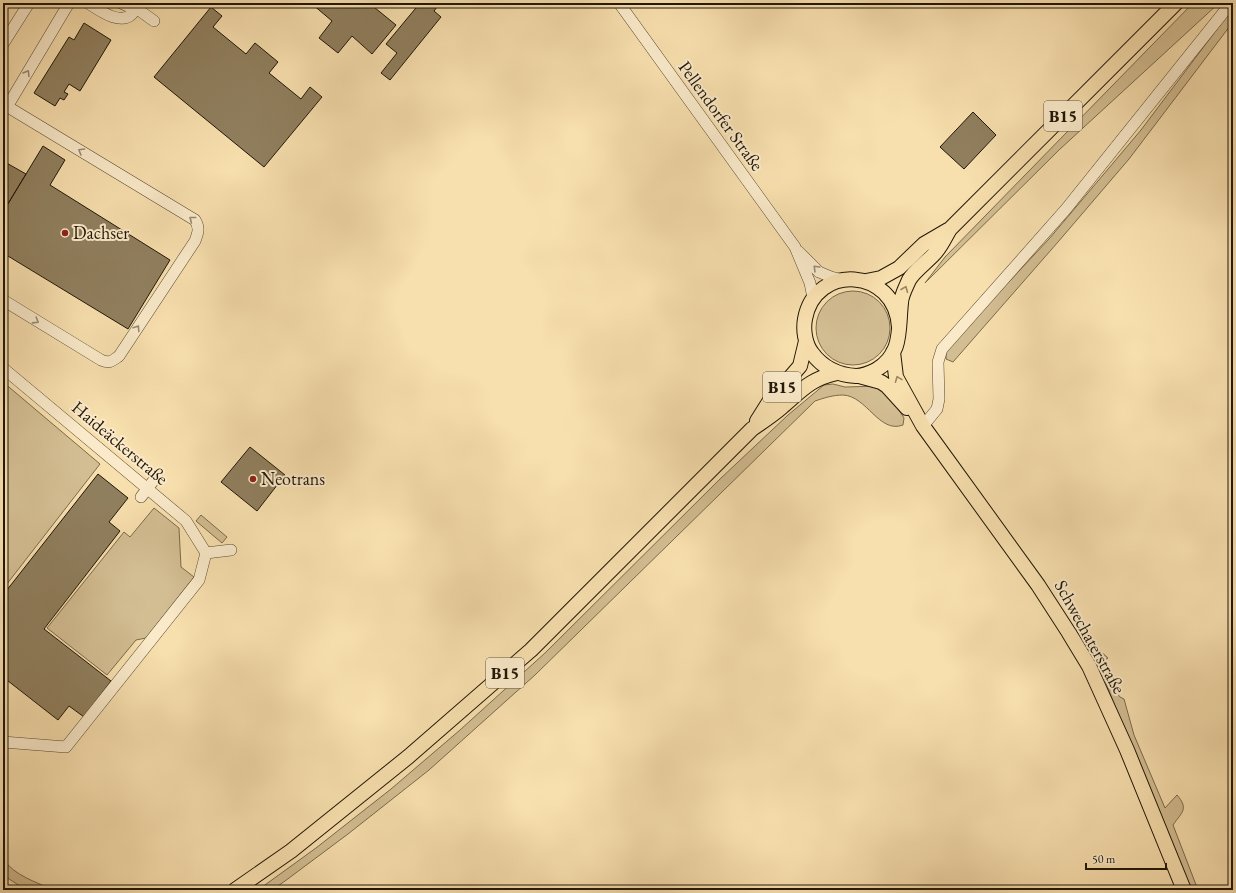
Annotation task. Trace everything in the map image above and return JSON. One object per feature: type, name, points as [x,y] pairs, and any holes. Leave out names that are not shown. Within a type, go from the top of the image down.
[{"type":"main road","name":"B15","points":[[950,229],[924,244],[899,268],[881,278],[866,281],[851,279],[832,283],[813,298],[804,324],[806,341],[811,352],[826,368],[837,373],[857,376],[873,372],[887,361],[896,346],[900,327],[901,301],[910,278],[935,253],[950,229],[1176,3]]},
{"type":"main road","name":"B15","points":[[866,281],[880,288],[890,298],[897,312],[900,327]]},
{"type":"main road","name":"B15","points":[[752,429],[769,402],[800,366],[806,341]]},
{"type":"main road","name":"Schwechaterstraße","points":[[893,352],[896,377],[923,426]]},
{"type":"main road","name":"B15","points":[[235,890],[291,851],[408,758],[531,650],[752,429],[808,384],[837,373]]},
{"type":"main road","name":"Schwechaterstraße","points":[[857,376],[875,380],[886,386],[923,426],[1038,585],[1079,649],[1095,679],[1127,750],[1184,890]]},
{"type":"street","points":[[3,44],[28,3]]},
{"type":"street","points":[[3,300],[106,363],[112,362],[119,356],[194,241],[198,232],[196,220],[5,105],[69,3]]},
{"type":"street","points":[[88,3],[115,17],[124,18],[132,14],[138,6]]},
{"type":"street","points":[[121,3],[132,8],[138,6]]},
{"type":"street","points":[[923,426],[937,409],[939,399],[938,362],[942,349],[1066,209],[1231,3]]},
{"type":"street","name":"Pellendorfer Straße","points":[[618,4],[794,247],[820,272],[843,280]]},
{"type":"street","points":[[138,6],[154,21]]},
{"type":"street","name":"Pellendorfer Straße","points":[[794,247],[810,284],[813,298]]},
{"type":"street","name":"Haideäckerstraße","points":[[3,368],[145,493],[188,518],[206,553]]},
{"type":"street","points":[[145,493],[158,476]]},
{"type":"street","points":[[3,742],[66,747],[199,580],[206,553],[231,550]]},
{"type":"shaded area","points":[[1193,3],[1219,3],[1059,150],[925,283],[945,257]]},
{"type":"shaded area","points":[[1233,8],[1233,22],[1129,159],[953,362],[946,359],[946,349],[1049,239],[1141,130]]},
{"type":"shaded area","points":[[853,291],[874,297],[884,307],[890,328],[884,349],[874,359],[853,365],[832,359],[822,349],[816,328],[822,307],[832,297]]},
{"type":"shaded area","points":[[3,382],[100,464],[3,589]]},
{"type":"shaded area","points":[[833,384],[845,387],[879,386],[895,404],[904,418],[903,425],[895,426],[887,424],[880,420],[859,401],[851,397],[843,395],[815,401],[535,675],[429,770],[348,834],[285,881],[272,890],[258,890],[316,848],[391,789],[460,730],[545,653],[720,479],[788,415],[824,385]]},
{"type":"shaded area","points":[[154,508],[179,528],[181,567],[194,577],[146,638],[136,640],[107,675],[47,628],[124,532],[130,537]]},
{"type":"shaded area","points":[[201,515],[227,537],[222,543],[196,521]]},
{"type":"shaded area","points":[[1092,639],[1095,646],[1108,658],[1100,663],[1094,660],[1085,642]]},
{"type":"shaded area","points":[[1103,675],[1120,697],[1124,699],[1134,735],[1165,808],[1177,795],[1183,804],[1183,810],[1173,825],[1198,890],[1190,890]]},
{"type":"shaded area","points":[[3,859],[20,874],[54,890],[26,890],[3,875]]},
{"type":"building","points":[[369,3],[396,25],[372,54],[352,36],[338,53],[319,38],[332,21],[312,4]]},
{"type":"building","points":[[420,3],[440,3],[434,11],[441,17],[390,80],[381,73],[397,53],[386,44]]},
{"type":"building","points":[[211,7],[222,16],[213,27],[246,54],[255,43],[278,62],[269,73],[301,99],[310,87],[322,97],[264,167],[154,77]]},
{"type":"building","points":[[84,23],[111,40],[80,91],[69,84],[64,92],[68,94],[64,100],[60,98],[55,106],[34,93],[69,37],[74,40]]},
{"type":"building","points":[[973,112],[996,135],[964,169],[940,147]]},
{"type":"building","name":"Dachser","points":[[43,146],[65,160],[50,185],[170,260],[128,329],[3,253],[3,212]]},
{"type":"building","points":[[3,161],[26,174],[3,212]]},
{"type":"building","name":"Neotrans","points":[[250,447],[285,475],[257,511],[221,482]]},
{"type":"building","points":[[98,474],[128,498],[109,522],[120,531],[44,629],[111,681],[84,717],[69,706],[58,720],[3,677],[3,595]]},
{"type":"place","name":"Dachser","points":[[65,233]]},
{"type":"place","name":"Neotrans","points":[[253,479]]}]
